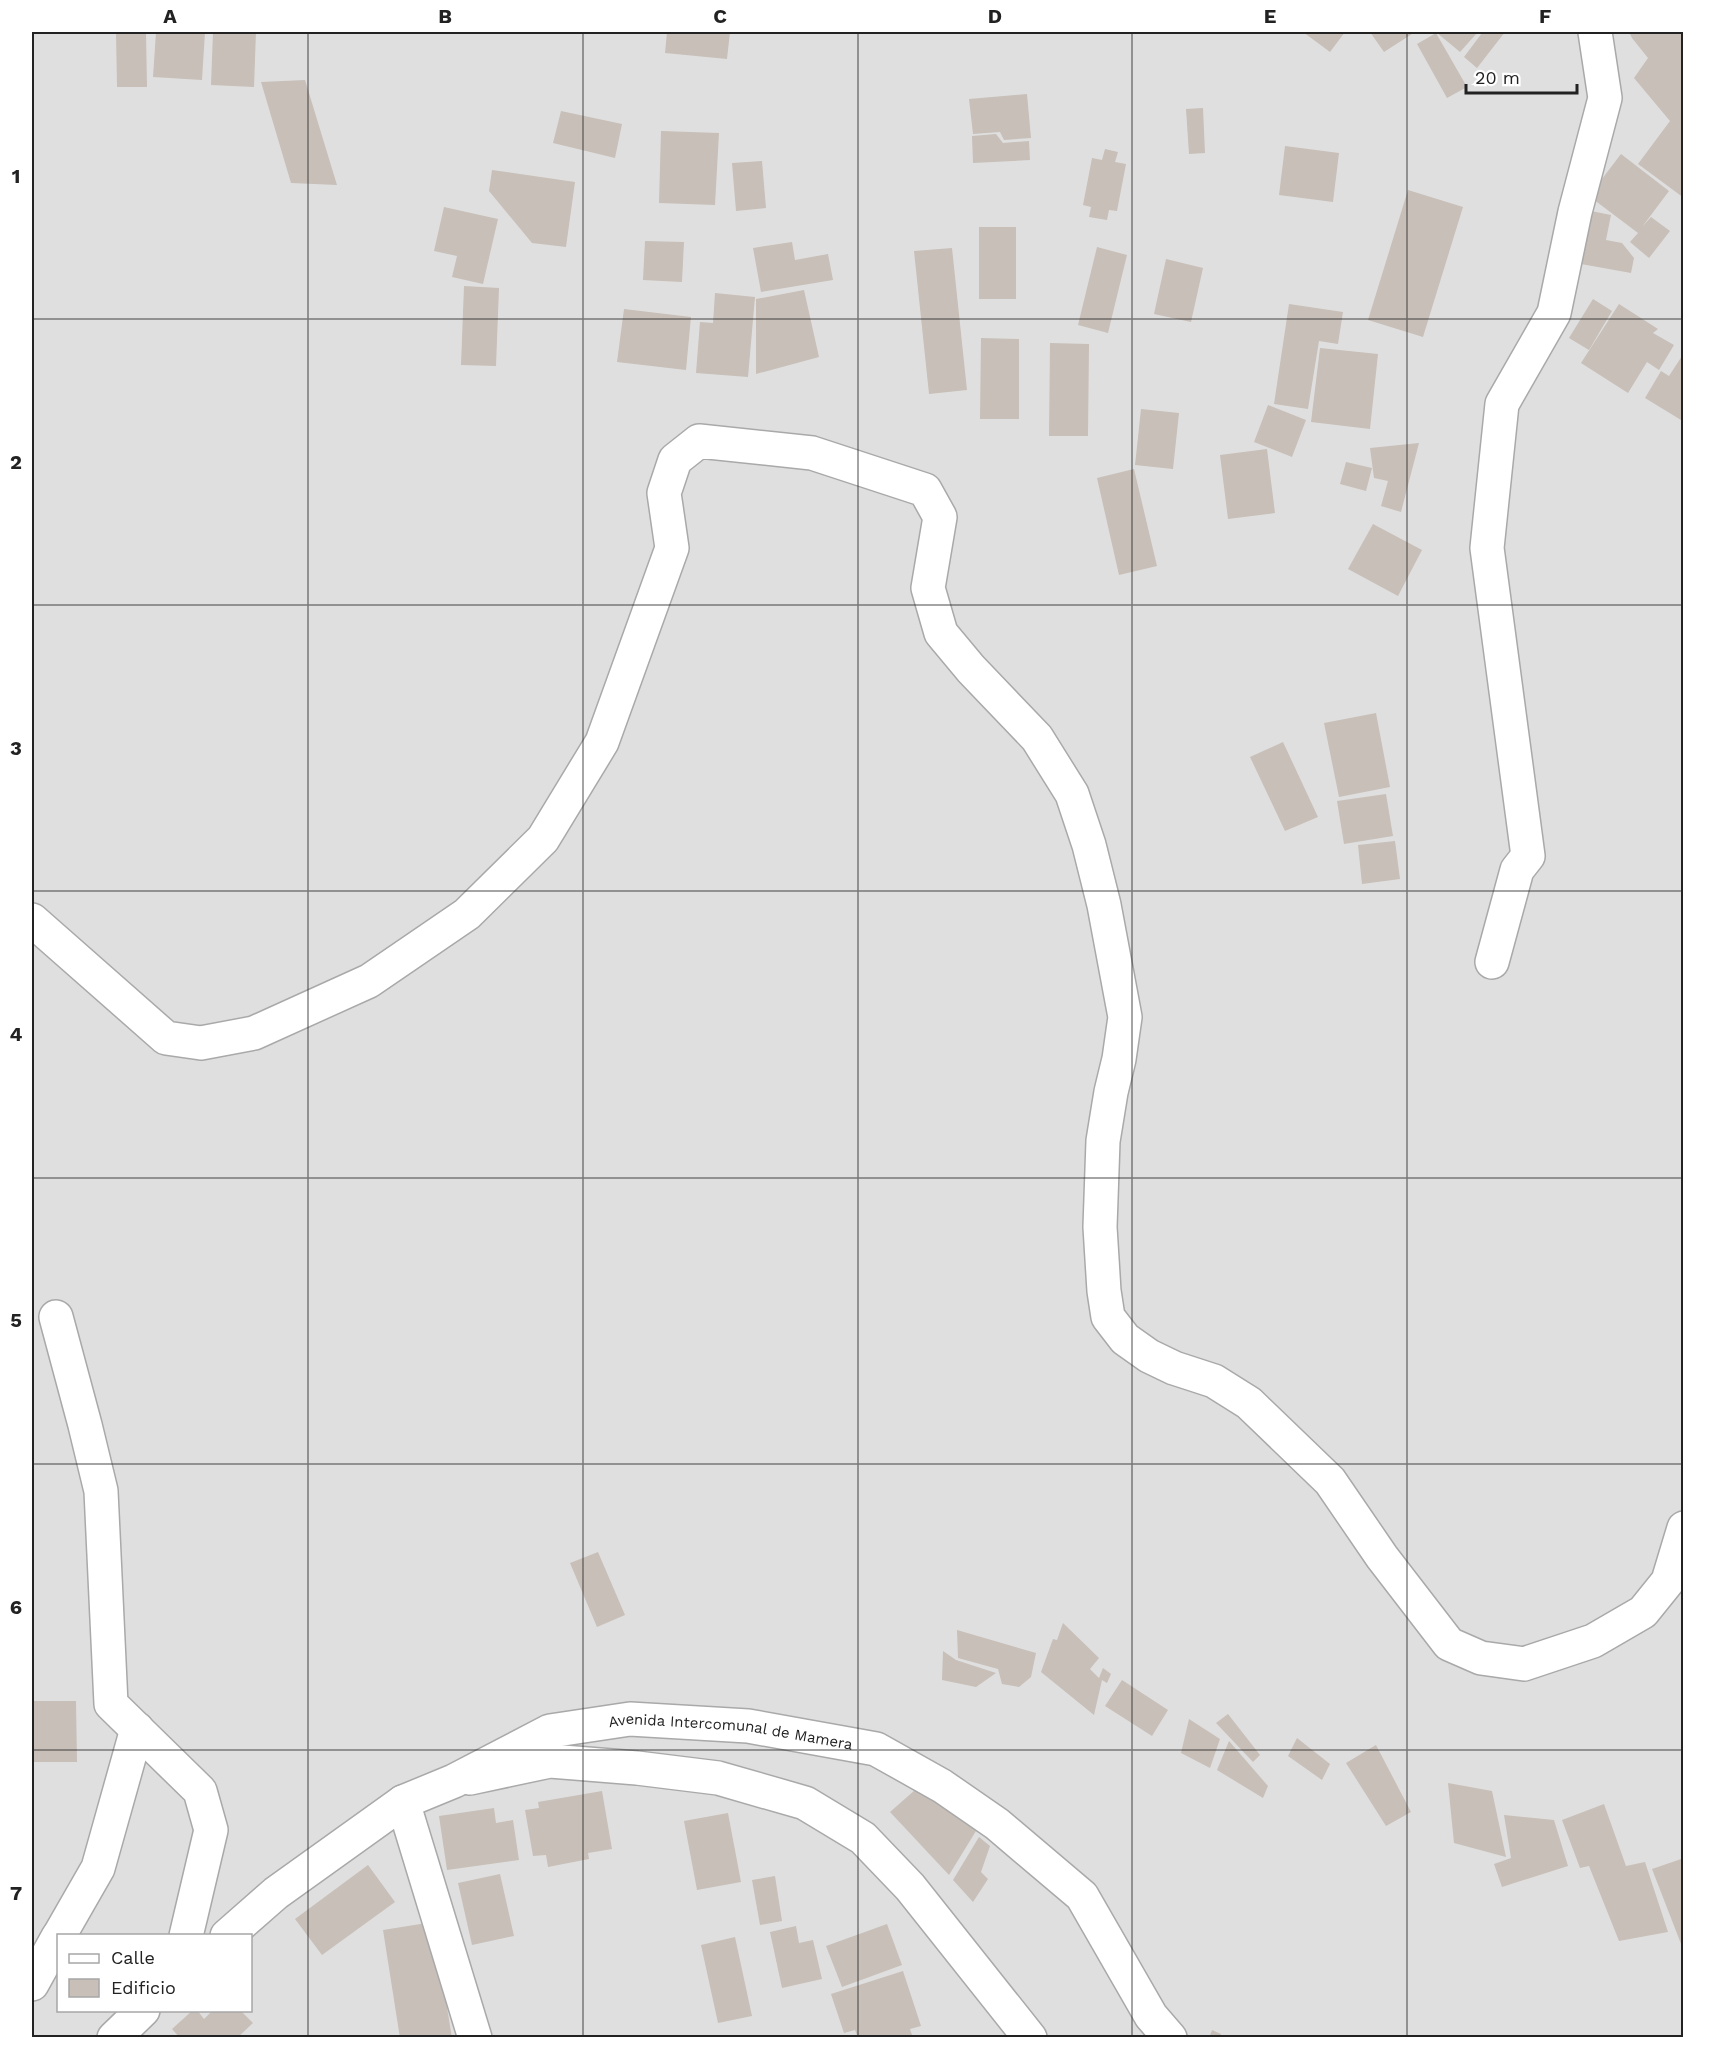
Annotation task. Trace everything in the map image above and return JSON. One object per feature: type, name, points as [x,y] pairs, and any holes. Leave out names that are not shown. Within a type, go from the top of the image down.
[{"type":"street","points":[[1492,962],[1517,870],[1528,856],[1488,548],[1502,404],[1554,314],[1575,212],[1605,98],[1595,32]]},
{"type":"street","points":[[32,920],[166,1038],[201,1043],[254,1033],[369,981],[467,915],[543,839],[602,742],[672,548],[664,493],[675,460],[699,441],[812,453],[925,490],[940,517],[928,588],[941,633],[971,669],[1037,738],[1072,794],[1089,845],[1104,905],[1125,1017],[1103,1141],[1100,1227],[1108,1317],[1125,1339],[1149,1356],[1174,1368],[1214,1381],[1249,1403],[1329,1482],[1382,1557],[1449,1644],[1481,1658],[1524,1664],[1593,1641],[1643,1612],[1668,1581],[1683,1528]]},
{"type":"street","points":[[56,1317],[100,1491],[111,1704],[200,1791],[211,1830],[186,1934]]},
{"type":"street","name":"Avenida Intercomunal de Mamera","points":[[228,1934],[276,1893],[403,1802],[454,1782],[550,1731],[630,1719],[748,1726],[876,1749],[942,1786],[997,1824],[1082,1896],[1151,2016],[1170,2037]]},
{"type":"street","points":[[60,1934],[98,1868],[138,1729]]},
{"type":"street","points":[[454,1782],[550,1761],[718,1778],[805,1803],[863,1838],[910,1887],[1030,2037]]},
{"type":"street","points":[[403,1802],[475,2037]]},
{"type":"street","points":[[32,1984],[57,1940]]},
{"type":"street","points":[[114,2037],[141,2012]]},
{"type":"shaded area","points":[[32,32],[1683,32],[1683,2037],[32,2038]]},
{"type":"building","points":[[116,32],[146,32],[147,87],[117,87]]},
{"type":"building","points":[[156,32],[205,32],[202,80],[153,77]]},
{"type":"building","points":[[213,32],[256,32],[254,87],[211,85]]},
{"type":"building","points":[[667,32],[730,32],[727,59],[665,53]]},
{"type":"building","points":[[1303,32],[1345,32],[1330,52]]},
{"type":"building","points":[[1370,32],[1415,32],[1384,52]]},
{"type":"building","points":[[1436,32],[1475,32],[1477,33],[1460,52]]},
{"type":"building","points":[[1480,32],[1505,32],[1477,68],[1464,57],[1482,33]]},
{"type":"building","points":[[1629,32],[1684,32],[1684,198],[1638,164],[1670,121],[1634,78],[1648,58]]},
{"type":"building","points":[[1436,33],[1467,87],[1447,98],[1417,44]]},
{"type":"building","points":[[305,80],[337,185],[291,183],[261,82]]},
{"type":"building","points":[[1027,94],[1031,138],[1004,140],[1000,132],[973,134],[969,99]]},
{"type":"building","points":[[1203,108],[1205,153],[1189,154],[1186,109]]},
{"type":"building","points":[[561,111],[622,124],[615,158],[553,143]]},
{"type":"building","points":[[661,131],[719,133],[715,205],[659,203]]},
{"type":"building","points":[[996,134],[1003,143],[1029,141],[1030,160],[973,163],[972,136]]},
{"type":"building","points":[[1285,146],[1339,153],[1333,202],[1279,195]]},
{"type":"building","points":[[1105,149],[1118,152],[1115,162],[1126,164],[1117,211],[1109,210],[1107,220],[1089,217],[1091,207],[1083,205],[1092,158],[1102,160]]},
{"type":"building","points":[[1621,154],[1669,191],[1642,227],[1651,217],[1670,231],[1649,258],[1630,242],[1638,233],[1589,196]]},
{"type":"building","points":[[762,161],[766,208],[736,211],[732,163]]},
{"type":"building","points":[[492,170],[575,182],[566,247],[532,243],[489,191]]},
{"type":"building","points":[[1408,190],[1463,207],[1423,337],[1368,320]]},
{"type":"building","points":[[444,207],[498,219],[483,284],[452,277],[457,256],[434,251]]},
{"type":"building","points":[[1591,211],[1611,215],[1606,240],[1622,243],[1634,258],[1631,273],[1581,264]]},
{"type":"building","points":[[979,227],[1016,227],[1016,299],[979,299]]},
{"type":"building","points":[[645,241],[684,242],[682,282],[643,280]]},
{"type":"building","points":[[792,242],[795,260],[828,254],[833,280],[761,292],[753,248]]},
{"type":"building","points":[[1097,247],[1127,255],[1108,333],[1078,325]]},
{"type":"building","points":[[952,248],[967,390],[929,394],[914,251]]},
{"type":"building","points":[[1166,259],[1203,268],[1191,322],[1154,314]]},
{"type":"building","points":[[464,286],[499,288],[496,366],[461,365]]},
{"type":"building","points":[[804,290],[819,357],[756,374],[756,299]]},
{"type":"building","points":[[715,293],[755,297],[748,377],[696,373],[700,322],[713,323]]},
{"type":"building","points":[[1593,299],[1612,311],[1589,350],[1569,338]]},
{"type":"building","points":[[1289,304],[1343,312],[1338,344],[1319,341],[1308,409],[1274,404]]},
{"type":"building","points":[[1619,304],[1658,329],[1653,333],[1674,345],[1659,370],[1647,362],[1628,393],[1581,363]]},
{"type":"building","points":[[624,309],[691,317],[686,370],[617,362]]},
{"type":"building","points":[[981,338],[1019,339],[1019,419],[980,419]]},
{"type":"building","points":[[1050,343],[1089,344],[1088,436],[1049,436]]},
{"type":"building","points":[[1320,348],[1378,354],[1370,429],[1311,422]]},
{"type":"building","points":[[1684,353],[1684,416],[1681,420],[1645,398],[1661,371],[1669,376]]},
{"type":"building","points":[[1268,405],[1306,420],[1292,457],[1254,442]]},
{"type":"building","points":[[1141,409],[1179,413],[1173,469],[1135,465]]},
{"type":"building","points":[[1419,443],[1401,512],[1381,506],[1388,481],[1374,478],[1370,448]]},
{"type":"building","points":[[1267,449],[1275,513],[1228,519],[1220,455]]},
{"type":"building","points":[[1346,462],[1372,468],[1366,491],[1340,484]]},
{"type":"building","points":[[1134,469],[1157,566],[1119,575],[1097,478]]},
{"type":"building","points":[[1373,524],[1422,550],[1398,596],[1348,569]]},
{"type":"building","points":[[1376,713],[1390,787],[1339,797],[1324,723]]},
{"type":"building","points":[[1283,742],[1318,817],[1285,831],[1250,757]]},
{"type":"building","points":[[1386,794],[1393,836],[1344,844],[1337,801]]},
{"type":"building","points":[[1395,841],[1400,879],[1362,884],[1358,845]]},
{"type":"building","points":[[598,1552],[625,1615],[597,1627],[570,1563]]},
{"type":"building","points":[[1063,1623],[1099,1658],[1090,1669],[1099,1678],[1103,1668],[1111,1674],[1107,1683],[1102,1680],[1094,1715],[1041,1672],[1053,1639],[1057,1640]]},
{"type":"building","points":[[957,1630],[1036,1653],[1031,1677],[1019,1687],[1002,1684],[998,1669],[958,1658]]},
{"type":"building","points":[[943,1651],[956,1660],[996,1673],[976,1687],[942,1680]]},
{"type":"building","points":[[1122,1680],[1168,1710],[1152,1736],[1105,1706]]},
{"type":"building","points":[[32,1701],[76,1701],[77,1762],[32,1762]]},
{"type":"building","points":[[1228,1714],[1260,1755],[1253,1762],[1216,1723]]},
{"type":"building","points":[[1189,1719],[1220,1739],[1210,1768],[1181,1753]]},
{"type":"building","points":[[1297,1738],[1330,1764],[1322,1780],[1288,1756]]},
{"type":"building","points":[[1229,1741],[1268,1786],[1263,1798],[1217,1770]]},
{"type":"building","points":[[1376,1745],[1411,1812],[1386,1826],[1346,1763]]},
{"type":"building","points":[[923,1783],[976,1831],[949,1875],[890,1812]]},
{"type":"building","points":[[1448,1783],[1492,1791],[1506,1857],[1454,1843]]},
{"type":"building","points":[[602,1791],[612,1849],[588,1853],[589,1859],[548,1867],[546,1855],[533,1856],[525,1810],[539,1808],[538,1802]]},
{"type":"building","points":[[1604,1804],[1626,1866],[1645,1862],[1668,1932],[1619,1941],[1589,1866],[1580,1868],[1562,1820]]},
{"type":"building","points":[[494,1808],[496,1823],[513,1820],[519,1860],[447,1870],[439,1816]]},
{"type":"building","points":[[728,1813],[741,1882],[697,1890],[684,1821]]},
{"type":"building","points":[[1504,1815],[1554,1820],[1568,1866],[1502,1887],[1494,1864],[1511,1858]]},
{"type":"building","points":[[979,1837],[990,1846],[981,1872],[988,1879],[973,1902],[953,1880]]},
{"type":"building","points":[[1684,1858],[1684,1949],[1683,1949],[1652,1869]]},
{"type":"building","points":[[368,1865],[395,1902],[322,1955],[295,1919]]},
{"type":"building","points":[[500,1874],[514,1936],[472,1945],[458,1883]]},
{"type":"building","points":[[775,1876],[782,1921],[760,1925],[752,1880]]},
{"type":"building","points":[[433,1922],[452,2038],[400,2038],[383,1930]]},
{"type":"building","points":[[887,1924],[902,1965],[842,1987],[826,1946]]},
{"type":"building","points":[[796,1926],[799,1943],[813,1940],[822,1979],[782,1988],[770,1932]]},
{"type":"building","points":[[735,1937],[752,2016],[718,2023],[701,1945]]},
{"type":"building","points":[[903,1971],[921,2026],[910,2029],[913,2038],[858,2038],[855,2030],[844,2033],[831,1994]]},
{"type":"building","points":[[191,2012],[199,2012],[204,2019],[211,2012],[242,2012],[253,2023],[237,2038],[180,2038],[172,2029]]},
{"type":"building","points":[[1212,2030],[1221,2034],[1220,2038],[1209,2038]]}]
